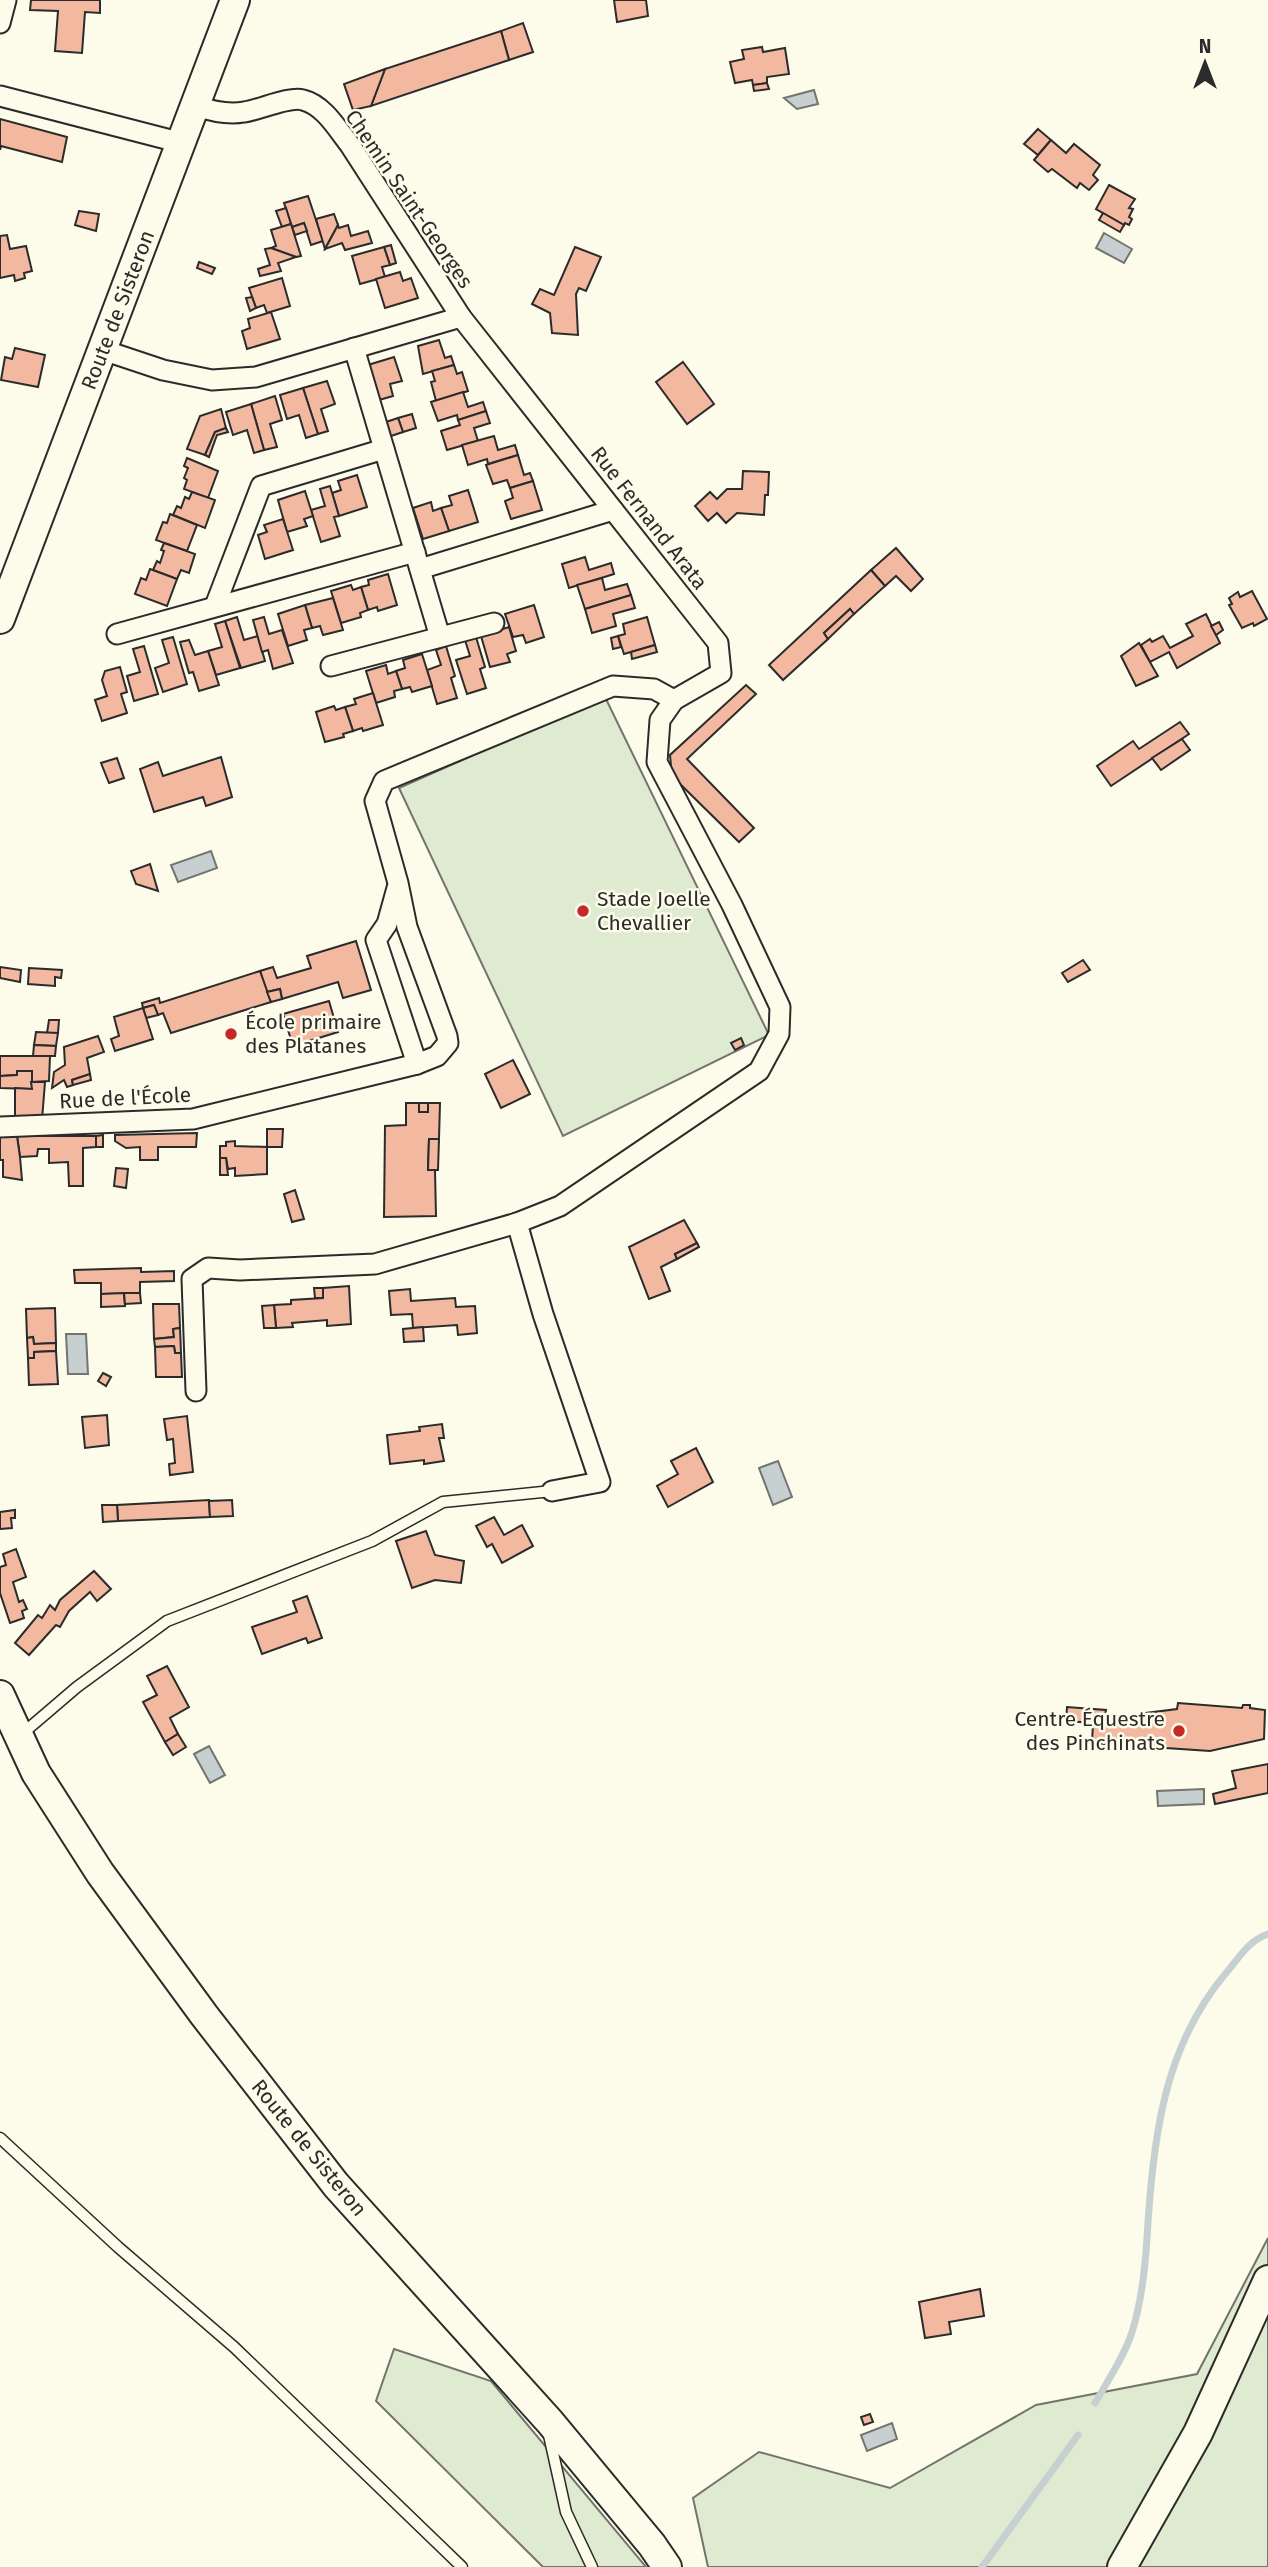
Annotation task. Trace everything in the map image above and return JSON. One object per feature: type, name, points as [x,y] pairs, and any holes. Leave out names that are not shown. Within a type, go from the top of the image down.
[{"type":"main road","name":"Route de Sisteron","points":[[0,619],[235,0]]},
{"type":"main road","name":"Route de Sisteron","points":[[0,1695],[36,1773],[100,1873],[204,2015],[335,2185],[546,2418],[652,2545],[667,2567]]},
{"type":"main road","points":[[1122,2567],[1198,2433],[1268,2280]]},
{"type":"street","points":[[0,23],[6,0]]},
{"type":"street","points":[[0,96],[181,143]]},
{"type":"street","name":"Chemin Saint-Georges","points":[[196,106],[214,112],[241,113],[293,99],[304,100],[316,107],[330,119],[350,145],[461,317]]},
{"type":"street","points":[[103,350],[163,370],[212,380],[256,377],[461,317]]},
{"type":"street","name":"Rue Fernand Arata","points":[[461,317],[718,643],[721,673],[674,700]]},
{"type":"street","points":[[354,348],[440,637]]},
{"type":"street","points":[[215,606],[261,486],[384,449]]},
{"type":"street","points":[[117,634],[215,606],[417,560],[614,510]]},
{"type":"street","points":[[331,666],[494,622]]},
{"type":"street","points":[[196,1391],[192,1279],[208,1268],[240,1270],[375,1264],[517,1223],[560,1206],[759,1071],[779,1034],[780,1007],[732,905],[657,762],[660,720],[674,700],[654,689],[613,686],[384,781],[375,801],[398,883],[387,924],[376,940],[417,1064]]},
{"type":"street","name":"Rue de l'École","points":[[0,1127],[193,1119],[417,1064],[437,1056],[448,1043],[407,927],[398,883]]},
{"type":"street","points":[[517,1223],[542,1314],[600,1482],[552,1491]]},
{"type":"lane","points":[[19,1737],[77,1687],[167,1621],[372,1541],[443,1502],[552,1491]]},
{"type":"lane","points":[[0,2138],[234,2347],[461,2567]]},
{"type":"lane","points":[[546,2418],[566,2512],[592,2567]]},
{"type":"green space","name":"Stade Joelle Chevallier","points":[[605,697],[769,1035],[563,1136],[399,788]]},
{"type":"green space","points":[[1268,2238],[1268,2567],[708,2567],[693,2498],[759,2452],[890,2488],[1036,2405],[1197,2374]]},
{"type":"green space","points":[[394,2349],[491,2381],[646,2567],[543,2567],[376,2401]]},
{"type":"shaded area","points":[[814,90],[818,104],[797,109],[784,98]]},
{"type":"shaded area","points":[[1104,233],[1132,249],[1124,263],[1096,248]]},
{"type":"shaded area","points":[[211,851],[217,868],[178,882],[171,865]]},
{"type":"shaded area","points":[[66,1334],[86,1334],[88,1374],[68,1374]]},
{"type":"shaded area","points":[[778,1461],[792,1497],[773,1505],[759,1468]]},
{"type":"shaded area","points":[[209,1746],[225,1775],[210,1783],[194,1754]]},
{"type":"shaded area","points":[[1204,1789],[1204,1804],[1158,1806],[1157,1791]]},
{"type":"shaded area","points":[[892,2423],[897,2439],[867,2451],[861,2435]]},
{"type":"building","points":[[31,0],[100,0],[100,13],[85,12],[82,53],[55,51],[58,11],[30,10]]},
{"type":"building","points":[[614,0],[646,0],[648,16],[617,22]]},
{"type":"building","points":[[523,23],[533,52],[509,60],[501,31]]},
{"type":"building","points":[[501,31],[509,60],[371,106],[385,69]]},
{"type":"building","points":[[762,47],[763,52],[785,48],[789,74],[767,77],[767,83],[753,85],[752,80],[735,83],[730,62],[744,59],[742,50]]},
{"type":"building","points":[[385,69],[371,106],[353,110],[344,84]]},
{"type":"building","points":[[767,83],[769,89],[754,91],[753,85]]},
{"type":"building","points":[[0,119],[67,137],[62,162],[1,146],[0,150]]},
{"type":"building","points":[[1038,129],[1051,140],[1038,155],[1024,144]]},
{"type":"building","points":[[1051,140],[1066,153],[1074,144],[1100,165],[1093,175],[1098,180],[1089,190],[1080,183],[1077,188],[1052,169],[1048,172],[1034,160]]},
{"type":"building","points":[[1109,185],[1135,199],[1129,208],[1133,209],[1129,225],[1124,225],[1096,209]]},
{"type":"building","points":[[308,196],[323,241],[311,245],[304,223],[292,227],[284,203]]},
{"type":"building","points":[[286,208],[291,224],[282,227],[276,211]]},
{"type":"building","points":[[79,211],[99,214],[96,231],[75,225]]},
{"type":"building","points":[[1103,213],[1124,225],[1120,232],[1099,220]]},
{"type":"building","points":[[334,214],[338,225],[325,249],[316,219]]},
{"type":"building","points":[[304,223],[307,231],[295,235],[292,227]]},
{"type":"building","points":[[291,224],[301,256],[296,257],[271,248],[276,246],[271,230]]},
{"type":"building","points":[[338,225],[339,228],[348,225],[351,236],[368,231],[372,243],[345,250],[342,243],[325,249]]},
{"type":"building","points":[[7,235],[10,249],[26,246],[32,271],[24,273],[25,278],[15,281],[14,275],[0,278],[0,236]]},
{"type":"building","points":[[391,245],[396,263],[390,265],[384,247]]},
{"type":"building","points":[[384,247],[390,265],[382,267],[385,277],[360,284],[352,256]]},
{"type":"building","points":[[575,247],[601,257],[586,291],[579,288],[576,294],[578,335],[552,333],[550,313],[532,304],[540,289],[554,295]]},
{"type":"building","points":[[271,248],[296,257],[278,263],[281,271],[260,276],[258,269],[270,265],[265,249]]},
{"type":"building","points":[[199,262],[215,268],[212,274],[197,268]]},
{"type":"building","points":[[400,272],[403,281],[411,278],[418,298],[385,308],[376,279]]},
{"type":"building","points":[[282,278],[290,306],[267,313],[264,305],[256,308],[249,288]]},
{"type":"building","points":[[252,297],[256,308],[250,311],[246,298]]},
{"type":"building","points":[[271,312],[280,339],[247,349],[242,331],[250,328],[248,319]]},
{"type":"building","points":[[439,340],[445,358],[451,356],[454,365],[423,374],[418,346]]},
{"type":"building","points":[[15,348],[45,355],[38,387],[1,380],[5,357],[12,359]]},
{"type":"building","points":[[394,357],[402,381],[390,384],[393,396],[379,400],[368,365]]},
{"type":"building","points":[[683,362],[714,404],[687,424],[656,382]]},
{"type":"building","points":[[454,365],[457,374],[462,372],[468,391],[436,401],[431,382],[435,381],[432,371]]},
{"type":"building","points":[[327,381],[335,404],[321,409],[328,431],[318,434],[303,388]]},
{"type":"building","points":[[303,388],[318,434],[306,438],[299,415],[287,419],[280,395]]},
{"type":"building","points":[[463,392],[468,407],[483,402],[486,411],[458,420],[457,415],[438,421],[431,402]]},
{"type":"building","points":[[275,396],[282,420],[270,424],[277,447],[264,450],[251,404]]},
{"type":"building","points":[[251,404],[264,450],[254,453],[247,430],[233,435],[226,412]]},
{"type":"building","points":[[221,409],[226,428],[215,432],[205,455],[187,449],[200,416]]},
{"type":"building","points":[[486,411],[490,423],[474,428],[478,441],[447,450],[441,431],[460,425],[458,420]]},
{"type":"building","points":[[412,414],[416,428],[403,432],[398,418]]},
{"type":"building","points":[[398,418],[403,432],[391,436],[386,422]]},
{"type":"building","points":[[226,428],[228,432],[217,435],[209,457],[205,455],[215,432]]},
{"type":"building","points":[[494,436],[498,450],[515,445],[518,455],[488,464],[487,459],[468,465],[462,445]]},
{"type":"building","points":[[518,455],[524,475],[530,473],[533,481],[510,488],[507,480],[493,484],[486,465]]},
{"type":"building","points":[[187,458],[218,471],[208,498],[184,489],[188,468],[184,466]]},
{"type":"building","points":[[743,471],[769,472],[764,515],[737,513],[726,523],[717,513],[708,521],[695,506],[710,492],[717,499],[727,489],[742,489]]},
{"type":"building","points":[[357,475],[367,507],[339,516],[332,493],[341,490],[338,481]]},
{"type":"building","points":[[533,481],[542,510],[511,519],[505,501],[513,498],[510,488]]},
{"type":"building","points":[[330,486],[339,516],[334,517],[340,536],[321,542],[311,510],[325,506],[320,489]]},
{"type":"building","points":[[468,490],[478,522],[449,531],[441,508],[452,505],[449,496]]},
{"type":"building","points":[[305,491],[313,516],[304,519],[307,526],[287,532],[278,500]]},
{"type":"building","points":[[192,492],[215,500],[205,528],[173,515],[177,506],[181,508],[185,497],[189,499]]},
{"type":"building","points":[[431,502],[433,511],[441,508],[449,531],[423,539],[413,508]]},
{"type":"building","points":[[170,514],[197,525],[187,551],[156,540],[163,522],[167,523]]},
{"type":"building","points":[[283,519],[293,550],[265,559],[258,535],[267,532],[264,525]]},
{"type":"building","points":[[164,543],[195,554],[189,573],[181,570],[177,579],[153,570],[157,561],[160,563]]},
{"type":"building","points":[[896,548],[923,579],[911,591],[896,576],[885,586],[871,570]]},
{"type":"building","points":[[585,557],[589,570],[611,563],[614,574],[569,588],[562,564]]},
{"type":"building","points":[[150,569],[177,579],[167,606],[135,594],[141,578],[146,580]]},
{"type":"building","points":[[871,570],[885,586],[854,614],[850,609],[824,633],[828,639],[783,680],[769,665]]},
{"type":"building","points":[[388,574],[397,605],[378,611],[377,607],[368,610],[361,587],[369,585],[368,580]]},
{"type":"building","points":[[602,578],[605,590],[627,584],[631,595],[585,609],[577,585]]},
{"type":"building","points":[[351,585],[353,590],[361,587],[368,610],[360,613],[361,617],[341,623],[331,591]]},
{"type":"building","points":[[1252,591],[1267,619],[1254,626],[1253,623],[1242,628],[1229,605],[1232,604],[1229,598],[1238,592],[1240,597]]},
{"type":"building","points":[[631,595],[635,608],[613,614],[616,626],[592,633],[585,609]]},
{"type":"building","points":[[333,598],[343,630],[323,635],[320,626],[312,628],[305,605]]},
{"type":"building","points":[[305,605],[312,628],[304,630],[307,640],[288,646],[278,614]]},
{"type":"building","points":[[534,605],[544,637],[526,643],[523,635],[513,637],[505,614]]},
{"type":"building","points":[[850,609],[854,614],[828,639],[824,633]]},
{"type":"building","points":[[1206,614],[1220,643],[1177,668],[1169,652],[1150,662],[1141,645],[1150,639],[1152,642],[1163,636],[1170,648],[1193,636],[1186,624]]},
{"type":"building","points":[[237,617],[244,640],[258,636],[265,661],[241,668],[225,621]]},
{"type":"building","points":[[264,617],[269,634],[282,630],[293,663],[273,669],[268,650],[262,652],[253,620]]},
{"type":"building","points":[[647,617],[655,645],[624,654],[618,636],[625,634],[623,624]]},
{"type":"building","points":[[225,621],[240,668],[216,675],[208,651],[222,647],[215,624]]},
{"type":"building","points":[[1219,622],[1223,630],[1216,635],[1211,626]]},
{"type":"building","points":[[509,627],[516,651],[507,654],[510,662],[490,667],[481,636]]},
{"type":"building","points":[[618,636],[621,647],[613,649],[611,638]]},
{"type":"building","points":[[173,637],[187,684],[163,692],[155,668],[169,663],[162,640]]},
{"type":"building","points":[[476,637],[485,667],[480,669],[486,688],[467,694],[456,660],[470,656],[465,640]]},
{"type":"building","points":[[189,640],[195,655],[208,651],[219,685],[199,691],[193,672],[189,673],[180,642]]},
{"type":"building","points":[[1139,643],[1158,676],[1136,686],[1121,656]]},
{"type":"building","points":[[655,645],[657,652],[632,659],[631,652]]},
{"type":"building","points":[[144,646],[158,694],[134,701],[127,676],[140,672],[133,649]]},
{"type":"building","points":[[446,646],[455,676],[451,678],[457,698],[437,704],[427,670],[441,665],[436,650]]},
{"type":"building","points":[[422,654],[432,686],[412,692],[410,687],[402,689],[396,671],[405,668],[403,660]]},
{"type":"building","points":[[386,665],[388,674],[396,671],[402,689],[394,691],[395,697],[376,703],[366,671]]},
{"type":"building","points":[[120,667],[127,692],[121,694],[127,713],[102,721],[95,700],[107,696],[102,680],[105,671]]},
{"type":"building","points":[[746,685],[756,694],[687,759],[754,828],[739,842],[672,776],[670,755]]},
{"type":"building","points":[[373,693],[383,725],[353,731],[345,707],[356,704],[354,699]]},
{"type":"building","points":[[334,706],[336,710],[345,707],[353,731],[343,734],[344,737],[325,742],[316,712]]},
{"type":"building","points":[[1180,722],[1189,734],[1111,786],[1097,766],[1133,741],[1139,749]]},
{"type":"building","points":[[1182,739],[1190,750],[1161,770],[1152,758]]},
{"type":"building","points":[[221,757],[232,797],[206,806],[203,797],[154,812],[140,769],[158,762],[163,776]]},
{"type":"building","points":[[117,758],[124,778],[109,783],[101,763]]},
{"type":"building","points":[[150,864],[158,891],[136,884],[131,871]]},
{"type":"building","points":[[356,941],[371,990],[343,998],[338,982],[282,999],[280,989],[267,992],[260,971],[273,967],[277,978],[311,968],[307,956]]},
{"type":"building","points":[[1083,960],[1090,970],[1068,982],[1062,973]]},
{"type":"building","points":[[0,967],[21,970],[20,982],[0,978]]},
{"type":"building","points":[[29,968],[62,970],[61,978],[55,977],[55,986],[28,984]]},
{"type":"building","points":[[260,971],[271,1002],[171,1033],[163,1013],[158,1015],[154,1005],[143,1008],[142,1003],[159,998],[160,1003]]},
{"type":"building","points":[[280,989],[282,999],[271,1002],[267,992]]},
{"type":"building","points":[[329,1001],[338,1032],[293,1046],[283,1014]]},
{"type":"building","points":[[154,1005],[158,1015],[146,1018],[143,1008]]},
{"type":"building","points":[[143,1008],[153,1039],[115,1051],[111,1039],[119,1036],[114,1017]]},
{"type":"building","points":[[49,1020],[59,1020],[58,1033],[47,1033]]},
{"type":"building","points":[[36,1032],[58,1033],[56,1046],[34,1045]]},
{"type":"building","points":[[98,1036],[104,1052],[87,1058],[90,1074],[72,1080],[73,1085],[67,1087],[64,1080],[52,1088],[54,1072],[65,1065],[64,1047]]},
{"type":"building","points":[[741,1038],[744,1045],[735,1050],[731,1043]]},
{"type":"building","points":[[34,1045],[56,1046],[55,1056],[33,1056]]},
{"type":"building","points":[[0,1056],[50,1056],[49,1081],[31,1082],[32,1071],[17,1071],[17,1075],[0,1076]]},
{"type":"building","points":[[513,1060],[530,1094],[501,1108],[485,1074]]},
{"type":"building","points":[[17,1071],[32,1071],[32,1089],[0,1088],[0,1076],[17,1075]]},
{"type":"building","points":[[90,1074],[91,1080],[73,1085],[72,1080]]},
{"type":"building","points":[[31,1082],[45,1082],[42,1120],[15,1120],[15,1088],[32,1089]]},
{"type":"building","points":[[406,1103],[419,1103],[419,1112],[428,1112],[428,1103],[440,1103],[439,1139],[429,1139],[428,1170],[435,1170],[436,1216],[384,1217],[385,1126],[406,1125]]},
{"type":"building","points":[[419,1103],[428,1103],[428,1112],[419,1112]]},
{"type":"building","points":[[267,1129],[283,1129],[282,1147],[267,1147]]},
{"type":"building","points":[[197,1133],[196,1147],[158,1147],[158,1160],[140,1160],[140,1147],[126,1148],[115,1141],[115,1135]]},
{"type":"building","points":[[103,1135],[103,1147],[96,1147],[96,1136]]},
{"type":"building","points":[[17,1136],[96,1136],[96,1147],[83,1148],[83,1186],[69,1186],[68,1162],[49,1163],[49,1149],[38,1149],[37,1156],[20,1157]]},
{"type":"building","points":[[17,1136],[22,1180],[3,1177],[3,1160],[0,1160],[0,1137]]},
{"type":"building","points":[[429,1139],[439,1139],[438,1170],[428,1170]]},
{"type":"building","points":[[235,1141],[235,1146],[267,1147],[267,1174],[235,1176],[235,1168],[228,1169],[226,1158],[220,1158],[220,1146]]},
{"type":"building","points":[[220,1158],[226,1158],[228,1175],[220,1175]]},
{"type":"building","points":[[116,1168],[128,1169],[126,1188],[114,1186]]},
{"type":"building","points":[[295,1190],[304,1219],[292,1222],[284,1194]]},
{"type":"building","points":[[684,1220],[697,1243],[675,1254],[677,1259],[661,1267],[670,1291],[649,1299],[629,1247]]},
{"type":"building","points":[[697,1243],[699,1247],[677,1259],[675,1254]]},
{"type":"building","points":[[141,1268],[141,1272],[174,1271],[174,1281],[140,1282],[140,1293],[101,1294],[101,1283],[75,1283],[74,1270]]},
{"type":"building","points":[[349,1286],[351,1324],[327,1326],[327,1320],[292,1323],[293,1327],[276,1328],[274,1305],[291,1304],[291,1300],[323,1298],[323,1288]]},
{"type":"building","points":[[314,1288],[323,1288],[323,1298],[315,1298]]},
{"type":"building","points":[[410,1289],[411,1301],[455,1298],[456,1307],[475,1306],[477,1333],[458,1335],[457,1325],[413,1328],[412,1314],[391,1315],[389,1291]]},
{"type":"building","points":[[124,1293],[125,1306],[101,1307],[101,1294]]},
{"type":"building","points":[[124,1293],[140,1293],[141,1303],[125,1304]]},
{"type":"building","points":[[153,1304],[179,1304],[180,1328],[173,1329],[174,1337],[154,1339]]},
{"type":"building","points":[[274,1305],[276,1328],[264,1328],[262,1306]]},
{"type":"building","points":[[55,1308],[56,1343],[34,1344],[33,1337],[27,1338],[26,1309]]},
{"type":"building","points":[[423,1327],[424,1341],[404,1342],[403,1329]]},
{"type":"building","points":[[180,1328],[181,1353],[175,1353],[174,1346],[155,1347],[154,1339],[174,1337],[173,1329]]},
{"type":"building","points":[[33,1337],[34,1344],[56,1343],[56,1351],[34,1352],[34,1358],[28,1358],[27,1338]]},
{"type":"building","points":[[174,1346],[175,1353],[181,1353],[182,1377],[156,1377],[155,1347]]},
{"type":"building","points":[[56,1351],[58,1384],[29,1385],[28,1358],[34,1358],[34,1352]]},
{"type":"building","points":[[103,1373],[111,1377],[106,1386],[98,1381]]},
{"type":"building","points":[[107,1415],[109,1445],[85,1448],[82,1417]]},
{"type":"building","points":[[187,1416],[193,1472],[170,1475],[169,1464],[175,1463],[173,1439],[167,1440],[164,1419]]},
{"type":"building","points":[[442,1424],[444,1438],[439,1438],[444,1461],[424,1464],[424,1460],[390,1464],[387,1435],[420,1431],[419,1427]]},
{"type":"building","points":[[696,1448],[713,1482],[668,1507],[657,1486],[678,1474],[671,1461]]},
{"type":"building","points":[[209,1500],[210,1517],[118,1521],[117,1505]]},
{"type":"building","points":[[232,1500],[233,1516],[210,1517],[209,1501]]},
{"type":"building","points":[[102,1505],[117,1505],[118,1521],[103,1522]]},
{"type":"building","points":[[15,1510],[15,1518],[11,1518],[12,1528],[0,1529],[0,1512]]},
{"type":"building","points":[[494,1517],[504,1535],[522,1525],[533,1546],[502,1563],[492,1544],[487,1547],[476,1526]]},
{"type":"building","points":[[426,1531],[435,1555],[464,1561],[461,1583],[435,1580],[412,1588],[396,1541]]},
{"type":"building","points":[[16,1549],[26,1577],[13,1582],[19,1602],[23,1600],[27,1609],[22,1611],[24,1618],[10,1623],[0,1593],[0,1567],[6,1565],[3,1554]]},
{"type":"building","points":[[94,1571],[111,1589],[97,1601],[90,1592],[69,1611],[60,1627],[56,1625],[29,1655],[15,1643],[38,1615],[42,1618],[50,1605],[55,1610],[60,1600]]},
{"type":"building","points":[[307,1596],[322,1638],[308,1643],[306,1638],[262,1654],[252,1627],[297,1612],[293,1601]]},
{"type":"building","points":[[167,1666],[189,1707],[170,1718],[178,1734],[165,1742],[143,1702],[157,1695],[147,1676]]},
{"type":"building","name":"Centre Équestre des Pinchinats","points":[[1178,1703],[1242,1708],[1243,1705],[1250,1705],[1250,1708],[1265,1710],[1264,1739],[1210,1751],[1092,1743],[1093,1723],[1066,1721],[1067,1707],[1106,1710],[1105,1716],[1146,1718],[1146,1713],[1177,1709]]},
{"type":"building","points":[[178,1734],[186,1747],[173,1755],[165,1742]]},
{"type":"building","points":[[1268,1764],[1268,1793],[1215,1804],[1213,1794],[1236,1788],[1232,1771]]},
{"type":"building","points":[[980,2289],[984,2316],[949,2322],[951,2334],[925,2338],[919,2302]]},
{"type":"building","points":[[870,2414],[873,2422],[864,2425],[861,2417]]},
{"type":"waterway","points":[[1095,2403],[1125,2350],[1136,2319],[1145,2263],[1159,2122],[1177,2059],[1189,2029],[1206,2000],[1245,1950],[1268,1934]]},
{"type":"waterway","points":[[982,2567],[1078,2435]]},
{"type":"place","name":"Stade Joelle Chevallier","points":[[583,911]]},
{"type":"place","name":"École primaire des Platanes","points":[[231,1034]]},
{"type":"place","name":"Centre Équestre des Pinchinats","points":[[1179,1731]]}]
